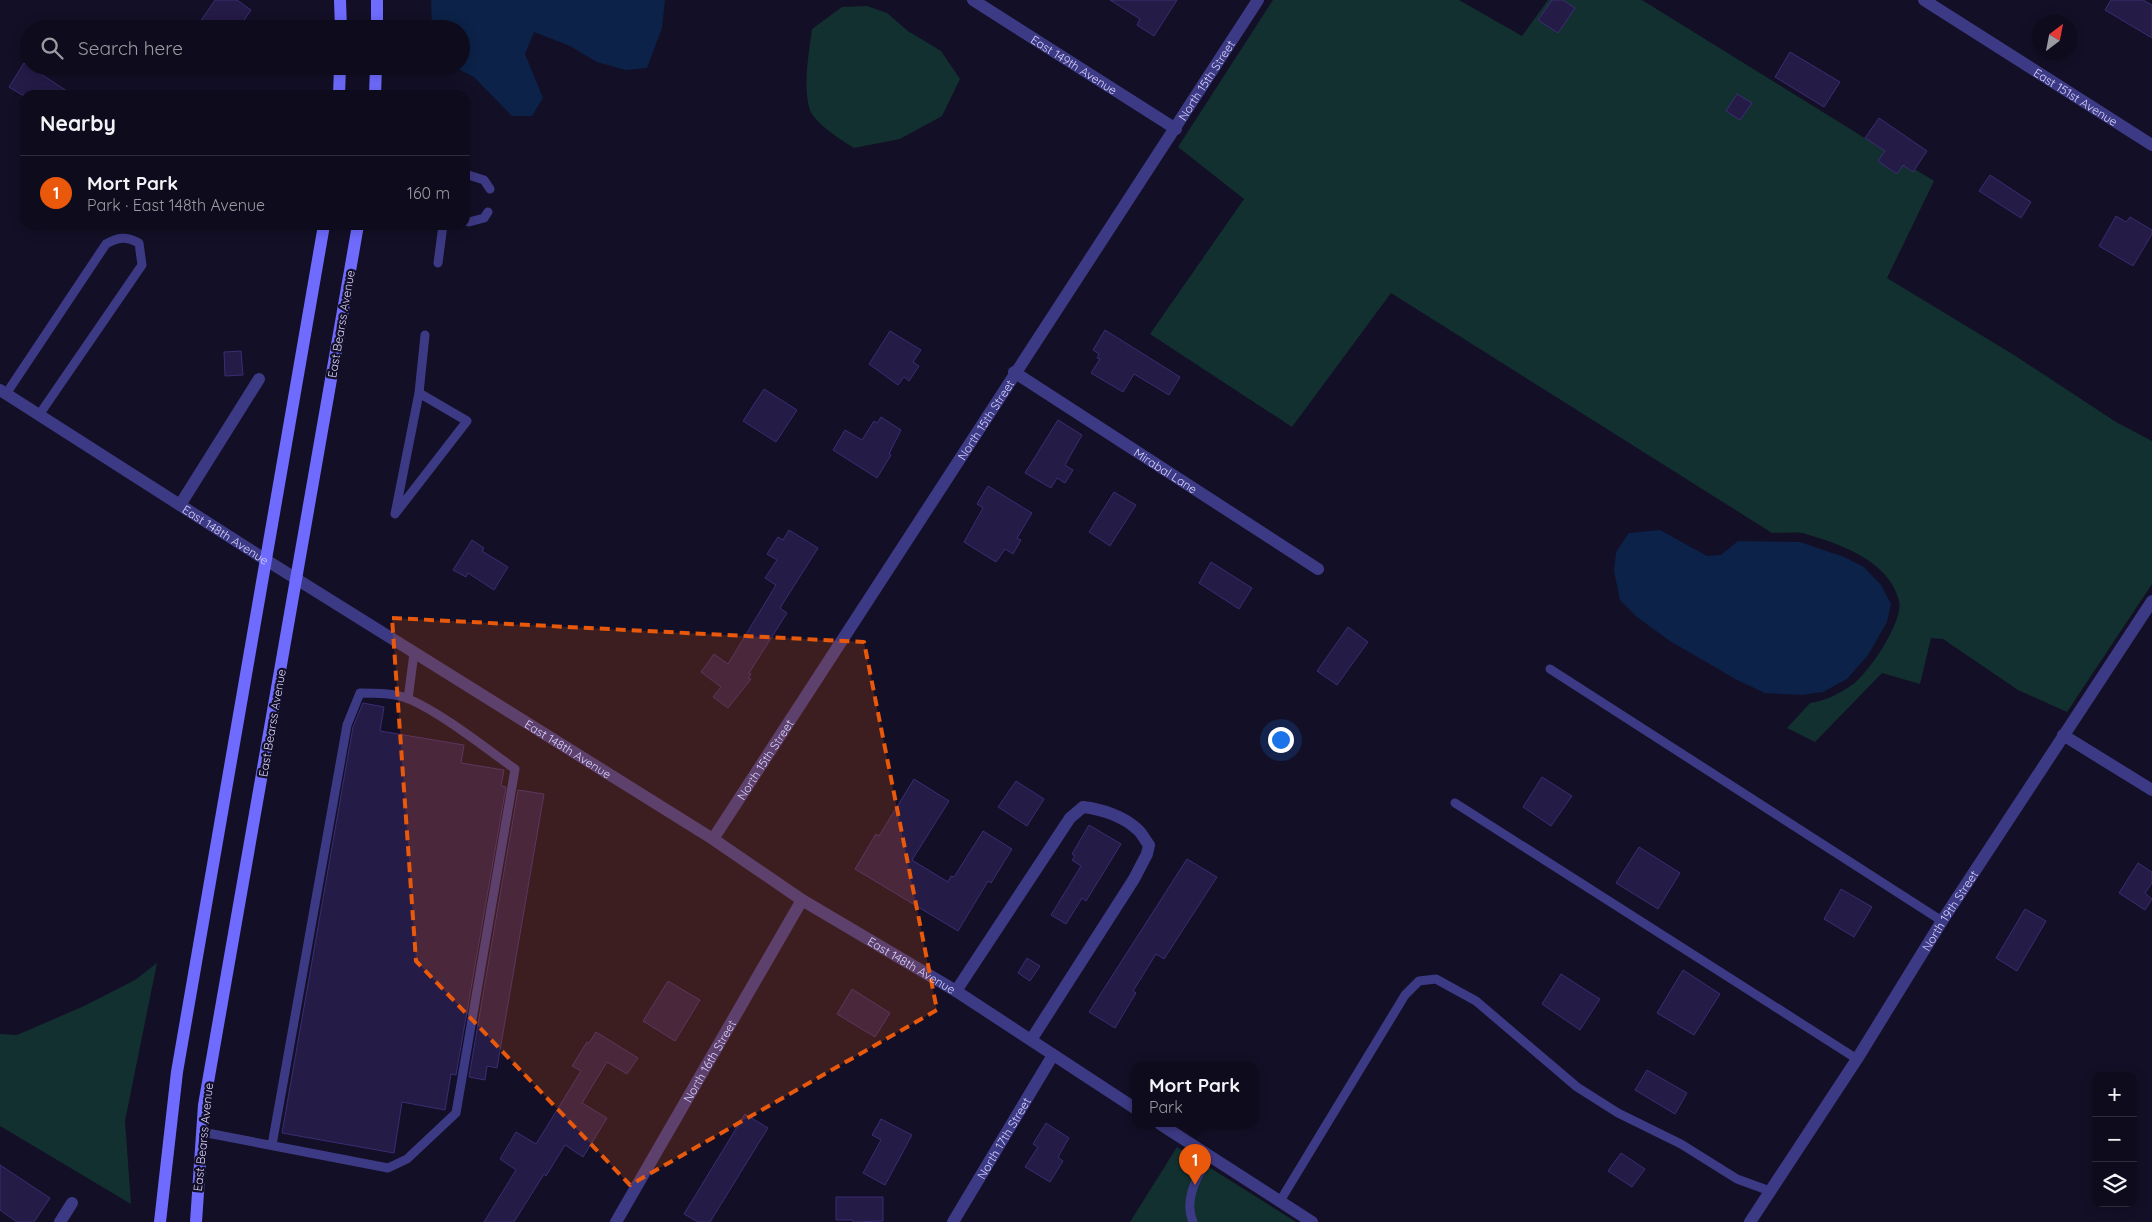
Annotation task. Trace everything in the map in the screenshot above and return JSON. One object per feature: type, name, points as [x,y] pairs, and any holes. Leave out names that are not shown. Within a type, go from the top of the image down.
[{"type":"main road","points":[[340,0],[341,20]]},
{"type":"main road","points":[[377,0],[377,20]]},
{"type":"main road","points":[[339,90],[340,75]]},
{"type":"main road","points":[[376,75],[376,90]]},
{"type":"main road","points":[[160,1222],[177,1072],[323,230]]},
{"type":"main road","name":"East Bearss Avenue","points":[[196,1222],[204,1105],[357,230]]},
{"type":"street","name":"East 149th Avenue","points":[[973,0],[1176,129]]},
{"type":"street","name":"North 15th Street","points":[[713,839],[1014,372],[1176,129],[1258,0]]},
{"type":"street","name":"East 151st Avenue","points":[[1924,0],[2152,145]]},
{"type":"street","name":"Mirabal Lane","points":[[1014,372],[1318,569]]},
{"type":"street","points":[[180,505],[259,379]]},
{"type":"street","name":"East 148th Avenue","points":[[3,392],[266,560],[713,839],[802,900],[956,991],[1132,1106]]},
{"type":"street","name":"North 19th Street","points":[[1750,1222],[1857,1059],[1942,921],[2152,601]]},
{"type":"street","points":[[2063,735],[2152,790]]},
{"type":"street","points":[[956,991],[1070,818],[1083,807],[1097,808],[1122,819],[1138,829],[1148,845],[1148,854],[1031,1040]]},
{"type":"street","name":"North 16th Street","points":[[616,1222],[802,900]]},
{"type":"street","name":"North 17th Street","points":[[953,1222],[1053,1055]]},
{"type":"street","points":[[1165,1127],[1312,1222]]},
{"type":"street","points":[[60,1222],[72,1203]]},
{"type":"lane","points":[[470,175],[484,180],[490,189]]},
{"type":"lane","points":[[470,222],[484,218],[488,212]]},
{"type":"lane","points":[[438,264],[442,230]]},
{"type":"lane","points":[[3,392],[106,244],[117,238],[130,238],[138,243],[142,264],[39,415]]},
{"type":"lane","points":[[418,393],[467,421],[395,514],[418,393],[425,336]]},
{"type":"lane","points":[[408,699],[414,653]]},
{"type":"lane","points":[[1550,669],[1942,921]]},
{"type":"lane","points":[[202,1132],[388,1168],[407,1158],[456,1114],[516,768],[441,718],[408,699],[385,693],[360,693],[346,725],[272,1145]]},
{"type":"lane","points":[[1455,803],[1857,1059]]},
{"type":"lane","points":[[1280,1201],[1405,996],[1419,981],[1436,979],[1476,1001],[1577,1087],[1618,1114],[1681,1144],[1737,1179],[1770,1191]]},
{"type":"lane","points":[[1193,1222],[1189,1206],[1191,1194],[1209,1156]]},
{"type":"highlighted area","points":[[392,618],[864,642],[937,1010],[630,1185],[416,961]]},
{"type":"green space","points":[[1273,0],[1459,0],[1522,36],[1548,0],[1642,0],[1934,181],[1887,278],[2014,355],[2116,422],[2152,441],[2152,584],[2067,712],[2018,690],[1943,639],[1931,638],[1920,684],[1882,673],[1815,742],[1787,728],[1810,703],[1832,697],[1859,679],[1875,659],[1891,633],[1899,610],[1899,601],[1895,589],[1880,569],[1848,549],[1803,533],[1772,533],[1391,293],[1292,427],[1150,334],[1244,199],[1178,147]]},
{"type":"green space","points":[[867,6],[887,13],[908,31],[941,51],[960,79],[942,116],[900,139],[854,148],[828,130],[811,113],[807,98],[807,68],[812,29],[842,7]]},
{"type":"green space","points":[[157,963],[125,1121],[131,1204],[0,1126],[0,1034],[17,1035],[84,1006],[135,980]]},
{"type":"green space","points":[[1177,1147],[1296,1222],[1130,1222]]},
{"type":"water","points":[[431,0],[665,0],[662,28],[647,68],[625,70],[597,62],[570,46],[534,32],[525,54],[543,98],[532,116],[512,116],[470,75],[470,20],[432,20]]},
{"type":"water","points":[[1660,530],[1707,556],[1721,555],[1738,541],[1800,542],[1844,557],[1864,567],[1881,585],[1891,604],[1887,622],[1868,655],[1847,679],[1823,692],[1801,695],[1765,693],[1737,680],[1670,641],[1637,617],[1620,600],[1614,571],[1616,552],[1629,533]]},
{"type":"building","points":[[215,0],[237,0],[251,10],[244,20],[201,20]]},
{"type":"building","points":[[1110,0],[1177,0],[1154,36],[1137,25],[1140,19]]},
{"type":"building","points":[[1552,0],[1563,0],[1575,8],[1558,33],[1538,20]]},
{"type":"building","points":[[2111,0],[2143,0],[2152,5],[2152,38],[2105,10]]},
{"type":"building","points":[[1790,52],[1840,82],[1824,107],[1775,77]]},
{"type":"building","points":[[20,69],[20,75],[42,75],[65,90],[20,90],[20,94],[9,87]]},
{"type":"building","points":[[1737,94],[1752,103],[1740,120],[1726,111]]},
{"type":"building","points":[[1879,118],[1927,151],[1913,172],[1903,165],[1897,174],[1878,161],[1885,151],[1865,138]]},
{"type":"building","points":[[1990,175],[2031,202],[2021,218],[1979,191]]},
{"type":"building","points":[[2116,216],[2126,222],[2130,217],[2152,230],[2152,234],[2133,266],[2099,246]]},
{"type":"building","points":[[1105,330],[1180,377],[1169,395],[1134,374],[1123,392],[1091,373],[1100,359],[1097,358],[1099,354],[1093,350]]},
{"type":"building","points":[[890,331],[921,350],[913,362],[919,366],[909,381],[904,377],[898,385],[869,364]]},
{"type":"building","points":[[241,351],[243,375],[225,376],[224,352]]},
{"type":"building","points":[[764,389],[797,410],[776,442],[743,421]]},
{"type":"building","points":[[881,417],[901,430],[889,454],[891,455],[877,478],[833,450],[845,430],[862,440],[874,421],[877,423]]},
{"type":"building","points":[[1058,420],[1082,435],[1065,465],[1073,470],[1065,483],[1057,478],[1051,488],[1025,473]]},
{"type":"building","points":[[988,486],[1032,513],[1017,538],[1021,540],[1013,554],[1005,549],[996,562],[964,542],[983,508],[977,504]]},
{"type":"building","points":[[1114,492],[1136,505],[1110,546],[1089,532]]},
{"type":"building","points":[[789,530],[818,548],[780,608],[787,613],[749,673],[751,674],[748,678],[751,679],[728,708],[713,697],[721,687],[701,672],[714,654],[728,664],[776,585],[765,578],[777,560],[767,554],[778,537],[783,540]]},
{"type":"building","points":[[472,540],[484,548],[482,551],[508,567],[494,590],[468,573],[466,577],[453,570]]},
{"type":"building","points":[[1211,562],[1252,588],[1239,609],[1199,583]]},
{"type":"building","points":[[1348,627],[1368,642],[1337,685],[1317,671]]},
{"type":"building","points":[[363,703],[384,707],[380,731],[464,745],[461,763],[504,770],[501,786],[506,787],[456,1075],[451,1074],[445,1110],[402,1102],[394,1153],[282,1133],[353,727]]},
{"type":"building","points":[[1542,777],[1572,796],[1551,826],[1523,807]]},
{"type":"building","points":[[914,779],[949,801],[912,860],[948,882],[951,876],[954,877],[983,831],[1012,849],[991,883],[988,881],[958,931],[855,869],[876,834],[879,836]]},
{"type":"building","points":[[1016,781],[1044,799],[1027,826],[998,807]]},
{"type":"building","points":[[518,790],[544,794],[497,1068],[487,1066],[485,1080],[469,1077]]},
{"type":"building","points":[[1089,825],[1121,844],[1086,901],[1082,898],[1066,924],[1051,915],[1081,866],[1072,860],[1075,856],[1072,854]]},
{"type":"building","points":[[1639,847],[1680,873],[1658,909],[1616,883]]},
{"type":"building","points":[[1187,859],[1217,877],[1164,959],[1156,954],[1133,991],[1136,993],[1115,1028],[1089,1012]]},
{"type":"building","points":[[2138,863],[2152,872],[2152,883],[2145,893],[2152,899],[2145,910],[2119,893]]},
{"type":"building","points":[[1841,889],[1872,907],[1854,937],[1824,919]]},
{"type":"building","points":[[2025,909],[2046,921],[2017,971],[1996,958]]},
{"type":"building","points":[[1027,958],[1040,966],[1030,981],[1018,973]]},
{"type":"building","points":[[1683,970],[1720,994],[1694,1035],[1657,1013]]},
{"type":"building","points":[[1561,974],[1600,999],[1580,1030],[1542,1004]]},
{"type":"building","points":[[668,981],[700,1000],[675,1041],[643,1021]]},
{"type":"building","points":[[852,989],[890,1013],[875,1037],[837,1014]]},
{"type":"building","points":[[596,1032],[638,1058],[627,1074],[607,1062],[582,1103],[607,1118],[583,1157],[565,1145],[514,1222],[484,1222],[516,1170],[500,1159],[516,1132],[536,1144],[581,1071],[572,1066],[587,1042],[589,1043]]},
{"type":"building","points":[[1647,1070],[1687,1093],[1675,1114],[1635,1090]]},
{"type":"building","points":[[745,1114],[768,1128],[710,1222],[698,1222],[684,1214]]},
{"type":"building","points":[[881,1119],[912,1135],[885,1185],[863,1173],[881,1140],[872,1135]]},
{"type":"building","points":[[1046,1123],[1069,1138],[1058,1157],[1063,1161],[1050,1182],[1025,1167],[1038,1147],[1033,1144]]},
{"type":"building","points":[[1621,1153],[1645,1169],[1632,1187],[1608,1171]]},
{"type":"building","points":[[0,1165],[50,1198],[34,1222],[17,1222],[0,1210]]},
{"type":"building","points":[[836,1197],[883,1197],[883,1221],[853,1222],[853,1220],[836,1220]]},
{"type":"place","name":"Mort Park","points":[[1195,1185]]}]
